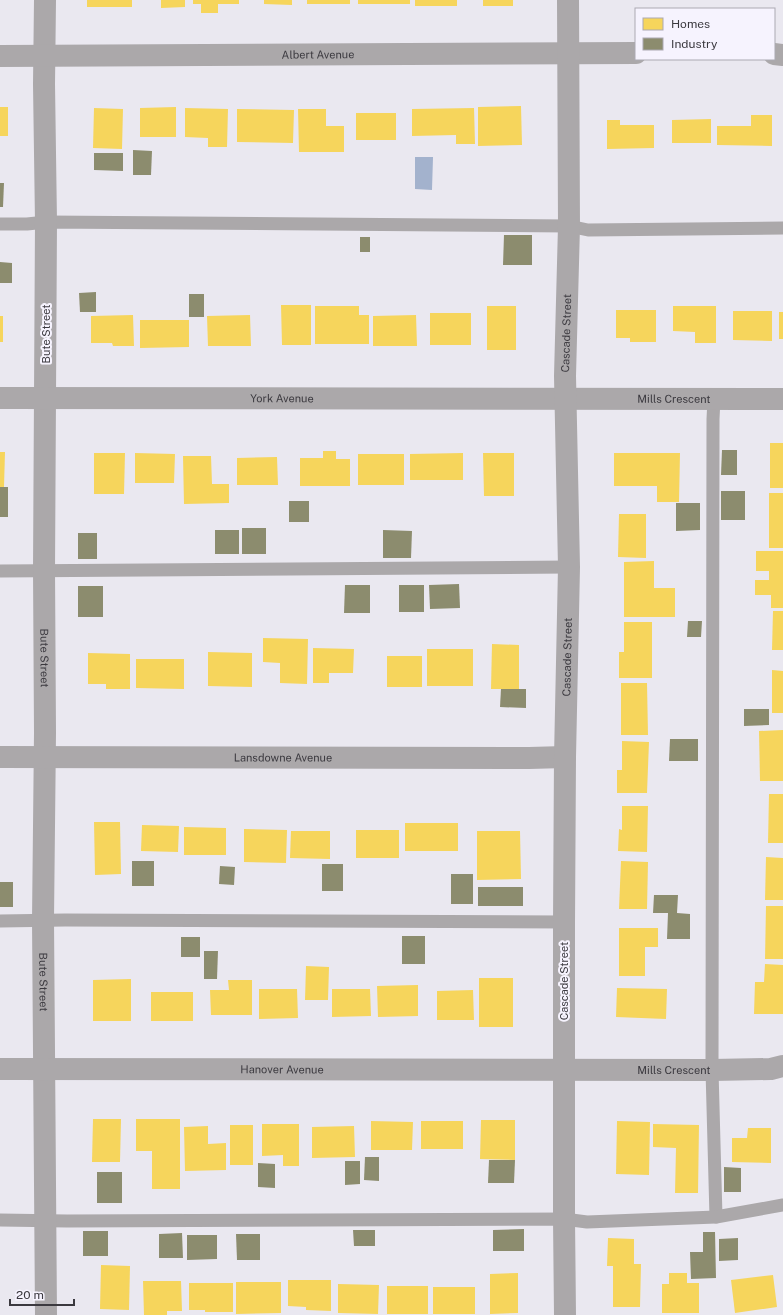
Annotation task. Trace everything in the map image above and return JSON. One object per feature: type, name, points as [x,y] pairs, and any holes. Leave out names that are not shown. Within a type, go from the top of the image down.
[{"type":"street","name":"Bute Street","points":[[45,0],[46,399],[43,920],[46,1315]]},
{"type":"street","name":"Cascade Street","points":[[565,1315],[564,922],[565,757],[569,567],[565,399],[569,226],[568,0]]},
{"type":"street","name":"Albert Avenue","points":[[0,56],[635,53]]},
{"type":"street","name":"York Avenue","points":[[0,398],[565,399]]},
{"type":"street","name":"Mills Crescent","points":[[565,399],[783,399]]},
{"type":"street","name":"Lansdowne Avenue","points":[[0,757],[565,757]]},
{"type":"street","name":"Mills Crescent","points":[[565,1069],[712,1070],[771,1069],[783,1066]]},
{"type":"street","name":"Hanover Avenue","points":[[0,1069],[565,1069]]},
{"type":"lane","points":[[0,224],[46,222],[569,226],[588,230],[783,228]]},
{"type":"lane","points":[[714,399],[712,1070],[716,1217]]},
{"type":"lane","points":[[0,570],[569,567]]},
{"type":"lane","points":[[0,921],[564,922]]},
{"type":"lane","points":[[0,1220],[564,1219],[587,1222],[716,1217],[783,1205]]},
{"type":"water","points":[[415,157],[433,157],[432,190],[415,189]]},
{"type":"building: Homes","points":[[87,0],[132,0],[132,7],[87,7]]},
{"type":"building: Homes","points":[[161,0],[185,0],[185,7],[161,8]]},
{"type":"building: Homes","points":[[193,0],[239,0],[239,4],[218,4],[218,13],[201,13],[201,4],[193,4]]},
{"type":"building: Homes","points":[[264,0],[292,0],[292,5],[264,4]]},
{"type":"building: Homes","points":[[307,0],[350,0],[350,4],[307,4]]},
{"type":"building: Homes","points":[[358,0],[410,0],[410,4],[358,4]]},
{"type":"building: Homes","points":[[415,0],[457,0],[457,6],[415,6]]},
{"type":"building: Homes","points":[[483,0],[513,0],[513,6],[483,6]]},
{"type":"building: Homes","points":[[521,106],[522,145],[478,146],[478,107]]},
{"type":"building: Homes","points":[[0,107],[8,107],[8,136],[0,136]]},
{"type":"building: Homes","points":[[176,107],[176,137],[140,137],[140,108]]},
{"type":"building: Homes","points":[[94,108],[123,109],[122,149],[93,148]]},
{"type":"building: Homes","points":[[185,108],[228,109],[227,147],[208,147],[208,138],[185,137]]},
{"type":"building: Homes","points":[[474,108],[475,144],[456,144],[456,135],[412,136],[412,109]]},
{"type":"building: Homes","points":[[237,109],[294,110],[293,143],[237,142]]},
{"type":"building: Homes","points":[[298,109],[326,109],[326,126],[344,126],[344,152],[299,152]]},
{"type":"building: Homes","points":[[356,113],[396,113],[396,140],[356,140]]},
{"type":"building: Homes","points":[[751,115],[772,115],[772,146],[717,145],[717,126],[751,126]]},
{"type":"building: Homes","points":[[711,119],[711,143],[672,143],[672,120]]},
{"type":"building: Homes","points":[[607,120],[620,120],[620,125],[654,125],[654,148],[607,149]]},
{"type":"building: Homes","points":[[281,305],[311,305],[311,345],[282,345]]},
{"type":"building: Homes","points":[[315,306],[359,306],[359,315],[369,315],[369,344],[315,344]]},
{"type":"building: Homes","points":[[487,306],[516,306],[516,350],[487,350]]},
{"type":"building: Homes","points":[[673,306],[716,306],[716,343],[695,343],[695,332],[673,331]]},
{"type":"building: Homes","points":[[616,310],[656,310],[656,342],[630,342],[630,338],[616,338]]},
{"type":"building: Homes","points":[[733,311],[772,311],[772,341],[733,340]]},
{"type":"building: Homes","points":[[779,312],[783,312],[783,339],[779,339]]},
{"type":"building: Homes","points":[[430,313],[471,313],[471,345],[430,345]]},
{"type":"building: Homes","points":[[133,315],[134,346],[113,346],[112,343],[91,343],[91,316]]},
{"type":"building: Homes","points":[[250,315],[251,346],[208,346],[207,316]]},
{"type":"building: Homes","points":[[416,315],[417,346],[373,346],[373,316]]},
{"type":"building: Homes","points":[[0,316],[3,316],[3,342],[0,342]]},
{"type":"building: Homes","points":[[140,320],[189,320],[189,347],[140,348]]},
{"type":"building: Homes","points":[[770,443],[783,443],[783,488],[770,488]]},
{"type":"building: Homes","points":[[323,451],[336,451],[336,459],[350,459],[350,486],[300,486],[300,458],[323,458]]},
{"type":"building: Homes","points":[[0,452],[5,452],[4,487],[0,487]]},
{"type":"building: Homes","points":[[94,453],[125,453],[124,494],[94,494]]},
{"type":"building: Homes","points":[[135,453],[175,454],[174,483],[135,483]]},
{"type":"building: Homes","points":[[463,453],[463,480],[410,480],[410,454]]},
{"type":"building: Homes","points":[[483,453],[514,453],[514,496],[484,496]]},
{"type":"building: Homes","points":[[614,453],[680,453],[679,502],[657,502],[657,486],[614,486]]},
{"type":"building: Homes","points":[[358,454],[404,454],[404,485],[358,485]]},
{"type":"building: Homes","points":[[183,456],[211,456],[212,484],[229,484],[229,503],[184,504]]},
{"type":"building: Homes","points":[[277,457],[278,485],[237,485],[237,458]]},
{"type":"building: Homes","points":[[769,493],[783,493],[783,548],[769,548]]},
{"type":"building: Homes","points":[[619,514],[646,514],[646,558],[618,557]]},
{"type":"building: Homes","points":[[756,551],[783,551],[783,608],[771,608],[771,595],[755,595],[755,580],[769,580],[769,571],[756,571]]},
{"type":"building: Homes","points":[[654,561],[654,588],[675,588],[675,617],[624,617],[624,562]]},
{"type":"building: Homes","points":[[773,611],[783,611],[783,650],[772,650]]},
{"type":"building: Homes","points":[[624,622],[652,622],[652,678],[619,678],[619,652],[624,652]]},
{"type":"building: Homes","points":[[263,638],[308,639],[307,684],[280,683],[280,663],[263,662]]},
{"type":"building: Homes","points":[[492,644],[519,645],[519,689],[491,689]]},
{"type":"building: Homes","points":[[313,648],[354,649],[353,673],[329,673],[329,683],[313,683]]},
{"type":"building: Homes","points":[[427,649],[473,649],[473,686],[427,686]]},
{"type":"building: Homes","points":[[208,652],[252,653],[252,687],[208,686]]},
{"type":"building: Homes","points":[[88,653],[130,654],[130,689],[106,689],[106,684],[88,684]]},
{"type":"building: Homes","points":[[387,656],[422,656],[422,687],[387,687]]},
{"type":"building: Homes","points":[[136,659],[184,659],[184,689],[136,688]]},
{"type":"building: Homes","points":[[772,670],[783,671],[783,713],[772,713]]},
{"type":"building: Homes","points":[[621,683],[647,683],[648,735],[621,735]]},
{"type":"building: Homes","points":[[783,730],[783,781],[760,781],[759,731]]},
{"type":"building: Homes","points":[[622,741],[649,742],[647,793],[617,793],[617,770],[622,770]]},
{"type":"building: Homes","points":[[769,794],[783,794],[783,843],[768,843]]},
{"type":"building: Homes","points":[[622,806],[648,806],[647,852],[618,851],[619,829],[622,830]]},
{"type":"building: Homes","points":[[94,822],[120,822],[121,874],[95,875]]},
{"type":"building: Homes","points":[[405,823],[458,823],[458,851],[405,851]]},
{"type":"building: Homes","points":[[142,825],[179,826],[178,852],[141,851]]},
{"type":"building: Homes","points":[[184,827],[226,828],[226,855],[184,855]]},
{"type":"building: Homes","points":[[244,829],[287,830],[286,863],[244,862]]},
{"type":"building: Homes","points":[[356,830],[399,830],[399,858],[356,858]]},
{"type":"building: Homes","points":[[291,831],[330,831],[330,859],[290,858]]},
{"type":"building: Homes","points":[[477,831],[520,831],[521,879],[477,880]]},
{"type":"building: Homes","points":[[766,857],[783,858],[783,900],[765,900]]},
{"type":"building: Homes","points":[[621,861],[648,862],[647,909],[619,909]]},
{"type":"building: Homes","points":[[766,906],[783,906],[783,959],[765,959]]},
{"type":"building: Homes","points":[[619,928],[658,928],[658,947],[645,947],[645,976],[619,976]]},
{"type":"building: Homes","points":[[765,964],[783,965],[783,1014],[754,1014],[755,982],[764,982]]},
{"type":"building: Homes","points":[[306,966],[329,967],[328,1000],[305,1000]]},
{"type":"building: Homes","points":[[479,978],[513,978],[513,1027],[479,1027]]},
{"type":"building: Homes","points":[[131,979],[131,1021],[93,1021],[93,980]]},
{"type":"building: Homes","points":[[228,980],[252,980],[252,1015],[211,1015],[210,990],[229,990]]},
{"type":"building: Homes","points":[[418,985],[418,1016],[378,1017],[377,986]]},
{"type":"building: Homes","points":[[617,988],[667,989],[666,1019],[616,1017]]},
{"type":"building: Homes","points":[[259,989],[297,989],[298,1018],[259,1019]]},
{"type":"building: Homes","points":[[332,989],[370,989],[371,1016],[332,1017]]},
{"type":"building: Homes","points":[[473,990],[474,1020],[437,1020],[437,991]]},
{"type":"building: Homes","points":[[151,992],[193,992],[193,1021],[151,1021]]},
{"type":"building: Homes","points":[[93,1119],[121,1119],[120,1162],[92,1162]]},
{"type":"building: Homes","points":[[136,1119],[180,1119],[180,1189],[152,1189],[152,1151],[136,1151]]},
{"type":"building: Homes","points":[[481,1120],[515,1120],[515,1160],[480,1159]]},
{"type":"building: Homes","points":[[371,1121],[413,1122],[412,1150],[371,1150]]},
{"type":"building: Homes","points":[[421,1121],[463,1121],[463,1149],[421,1149]]},
{"type":"building: Homes","points":[[617,1121],[650,1122],[649,1175],[616,1174]]},
{"type":"building: Homes","points":[[262,1124],[299,1124],[299,1166],[283,1166],[283,1155],[262,1156]]},
{"type":"building: Homes","points":[[653,1124],[699,1125],[698,1193],[675,1193],[676,1148],[653,1147]]},
{"type":"building: Homes","points":[[230,1125],[253,1125],[253,1165],[230,1165]]},
{"type":"building: Homes","points":[[208,1126],[208,1144],[226,1143],[226,1170],[185,1171],[184,1127]]},
{"type":"building: Homes","points":[[354,1126],[355,1157],[312,1158],[312,1127]]},
{"type":"building: Homes","points":[[748,1128],[771,1128],[771,1163],[732,1162],[732,1138],[747,1138]]},
{"type":"building: Homes","points":[[608,1238],[634,1239],[634,1264],[641,1264],[640,1307],[613,1307],[613,1266],[607,1266]]},
{"type":"building: Homes","points":[[101,1265],[130,1266],[129,1310],[100,1309]]},
{"type":"building: Homes","points":[[518,1273],[518,1313],[490,1314],[490,1274]]},
{"type":"building: Homes","points":[[669,1273],[687,1273],[687,1283],[699,1283],[699,1313],[662,1313],[662,1284],[669,1284]]},
{"type":"building: Homes","points":[[773,1275],[777,1307],[735,1313],[731,1280]]},
{"type":"building: Homes","points":[[288,1280],[331,1280],[331,1311],[306,1310],[306,1307],[288,1306]]},
{"type":"building: Homes","points":[[143,1281],[181,1281],[182,1311],[167,1311],[167,1315],[144,1315]]},
{"type":"building: Homes","points":[[236,1282],[281,1282],[281,1313],[236,1314]]},
{"type":"building: Homes","points":[[189,1283],[233,1283],[233,1312],[205,1312],[205,1310],[189,1310]]},
{"type":"building: Homes","points":[[338,1284],[379,1285],[378,1314],[338,1313]]},
{"type":"building: Homes","points":[[387,1286],[428,1286],[428,1314],[387,1314]]},
{"type":"building: Homes","points":[[433,1287],[475,1287],[475,1314],[433,1314]]},
{"type":"building: Industry","points":[[133,150],[152,151],[151,175],[133,175]]},
{"type":"building: Industry","points":[[94,153],[123,153],[123,171],[94,170]]},
{"type":"building: Industry","points":[[0,183],[4,183],[3,207],[0,207]]},
{"type":"building: Industry","points":[[504,235],[532,235],[532,265],[503,265]]},
{"type":"building: Industry","points":[[360,237],[370,237],[370,252],[360,252]]},
{"type":"building: Industry","points":[[0,262],[12,263],[12,283],[0,283]]},
{"type":"building: Industry","points":[[96,292],[96,312],[80,312],[79,293]]},
{"type":"building: Industry","points":[[189,294],[204,294],[204,317],[189,317]]},
{"type":"building: Industry","points":[[722,450],[737,450],[737,475],[721,475]]},
{"type":"building: Industry","points":[[0,487],[8,487],[8,517],[0,517]]},
{"type":"building: Industry","points":[[721,491],[745,491],[745,520],[721,520]]},
{"type":"building: Industry","points":[[289,501],[309,501],[309,522],[289,522]]},
{"type":"building: Industry","points":[[676,503],[700,503],[700,530],[676,531]]},
{"type":"building: Industry","points":[[242,528],[266,528],[266,554],[242,554]]},
{"type":"building: Industry","points":[[215,530],[239,530],[239,554],[215,554]]},
{"type":"building: Industry","points":[[383,530],[412,531],[411,558],[383,558]]},
{"type":"building: Industry","points":[[78,533],[97,533],[97,559],[78,559]]},
{"type":"building: Industry","points":[[459,584],[460,608],[430,609],[429,585]]},
{"type":"building: Industry","points":[[345,585],[370,585],[370,613],[344,613]]},
{"type":"building: Industry","points":[[399,585],[424,585],[424,612],[399,612]]},
{"type":"building: Industry","points":[[78,586],[103,586],[103,617],[78,617]]},
{"type":"building: Industry","points":[[688,621],[702,621],[701,637],[687,637]]},
{"type":"building: Industry","points":[[501,689],[526,689],[526,708],[500,707]]},
{"type":"building: Industry","points":[[744,709],[769,709],[769,725],[744,726]]},
{"type":"building: Industry","points":[[670,739],[698,739],[698,761],[669,761]]},
{"type":"building: Industry","points":[[132,861],[154,861],[154,886],[132,886]]},
{"type":"building: Industry","points":[[322,864],[343,864],[343,891],[322,891]]},
{"type":"building: Industry","points":[[220,866],[235,867],[234,885],[219,884]]},
{"type":"building: Industry","points":[[451,874],[473,874],[473,904],[451,904]]},
{"type":"building: Industry","points":[[0,882],[13,882],[13,907],[0,907]]},
{"type":"building: Industry","points":[[478,887],[523,887],[523,906],[478,906]]},
{"type":"building: Industry","points":[[654,895],[678,895],[677,913],[690,914],[690,939],[667,939],[668,913],[653,913]]},
{"type":"building: Industry","points":[[402,936],[425,936],[425,964],[402,964]]},
{"type":"building: Industry","points":[[181,937],[200,937],[200,957],[181,957]]},
{"type":"building: Industry","points":[[204,951],[218,951],[217,979],[204,979]]},
{"type":"building: Industry","points":[[365,1157],[379,1157],[379,1181],[364,1180]]},
{"type":"building: Industry","points":[[489,1160],[515,1160],[514,1183],[488,1183]]},
{"type":"building: Industry","points":[[345,1161],[360,1161],[360,1184],[345,1185]]},
{"type":"building: Industry","points":[[258,1163],[275,1164],[275,1188],[258,1187]]},
{"type":"building: Industry","points":[[724,1167],[741,1168],[741,1192],[724,1192]]},
{"type":"building: Industry","points":[[97,1172],[122,1172],[122,1203],[97,1203]]},
{"type":"building: Industry","points":[[524,1229],[524,1251],[493,1251],[493,1230]]},
{"type":"building: Industry","points":[[353,1230],[375,1230],[375,1246],[354,1246]]},
{"type":"building: Industry","points":[[83,1231],[108,1231],[108,1256],[83,1256]]},
{"type":"building: Industry","points":[[703,1232],[715,1232],[716,1278],[691,1279],[690,1252],[703,1252]]},
{"type":"building: Industry","points":[[182,1233],[183,1258],[159,1258],[159,1234]]},
{"type":"building: Industry","points":[[236,1234],[260,1234],[260,1260],[237,1260]]},
{"type":"building: Industry","points":[[187,1235],[217,1235],[217,1259],[187,1260]]},
{"type":"building: Industry","points":[[738,1238],[738,1260],[719,1261],[719,1239]]}]
